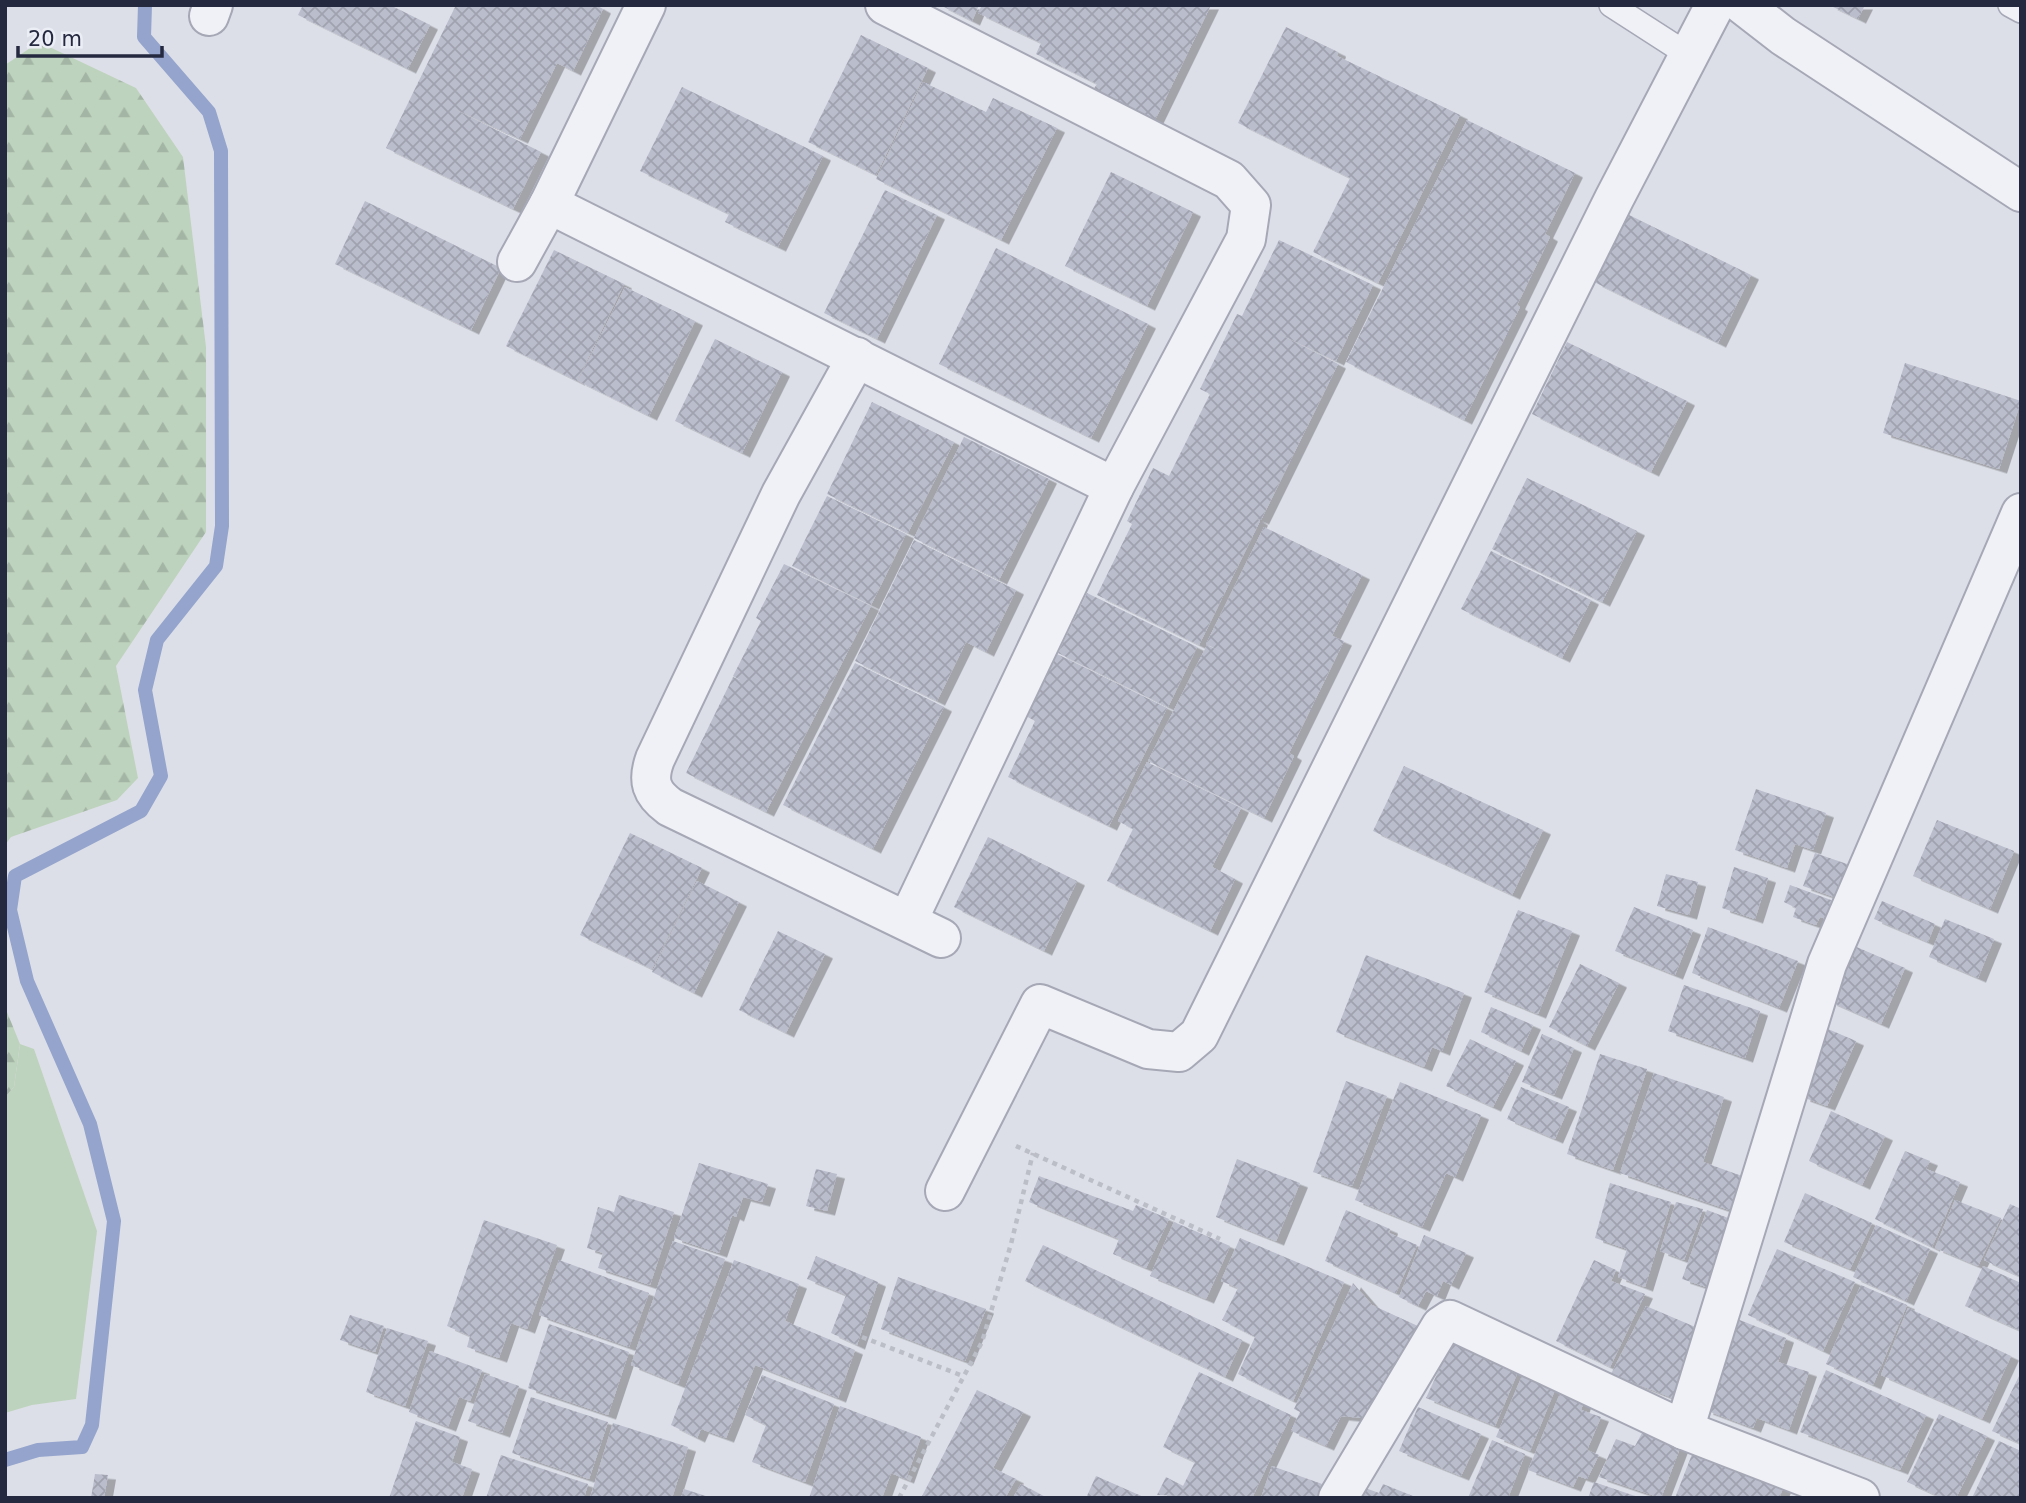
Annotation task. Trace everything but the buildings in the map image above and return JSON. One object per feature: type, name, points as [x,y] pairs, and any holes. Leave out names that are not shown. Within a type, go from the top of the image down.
[{"type":"street","points":[[517,262],[549,204],[646,5]]},
{"type":"street","points":[[885,5],[1229,180],[1251,205],[1246,239],[1114,487],[908,920]]},
{"type":"street","points":[[945,1191],[1040,1004],[1148,1049],[1179,1052],[1199,1035],[1687,54],[1715,5]]},
{"type":"street","points":[[1743,5],[1783,36],[2021,192]]},
{"type":"street","points":[[549,204],[1114,487]]},
{"type":"street","points":[[857,357],[781,494],[650,775],[652,790],[670,807],[908,920],[940,938]]},
{"type":"street","points":[[1684,1430],[1827,964],[2021,513]]},
{"type":"street","points":[[1338,1498],[1441,1326],[1450,1320],[1684,1430],[1860,1498]]},
{"type":"lane","points":[[1611,5],[1687,54]]},
{"type":"lane","points":[[2010,5],[2021,12]]},
{"type":"path","points":[[977,1128],[1220,1239]]},
{"type":"path","points":[[899,1498],[982,1342],[1033,1153]]},
{"type":"path","points":[[862,1337],[963,1376]]},
{"type":"green space","points":[[39,42],[136,88],[183,157],[206,347],[206,532],[116,666],[138,778],[117,800],[11,837],[5,845],[5,65]]},
{"type":"green space","points":[[5,1007],[20,1044],[14,1087],[5,1097]]},
{"type":"green space","points":[[20,1044],[34,1049],[97,1231],[76,1399],[32,1405],[5,1413],[5,1097],[14,1087]]},
{"type":"waterway","points":[[5,1460],[38,1450],[82,1447],[92,1425],[114,1221],[90,1124],[27,981],[10,910],[15,876],[141,811],[161,776],[145,690],[157,640],[216,566],[222,526],[221,151],[209,112],[144,37],[145,5]]}]
